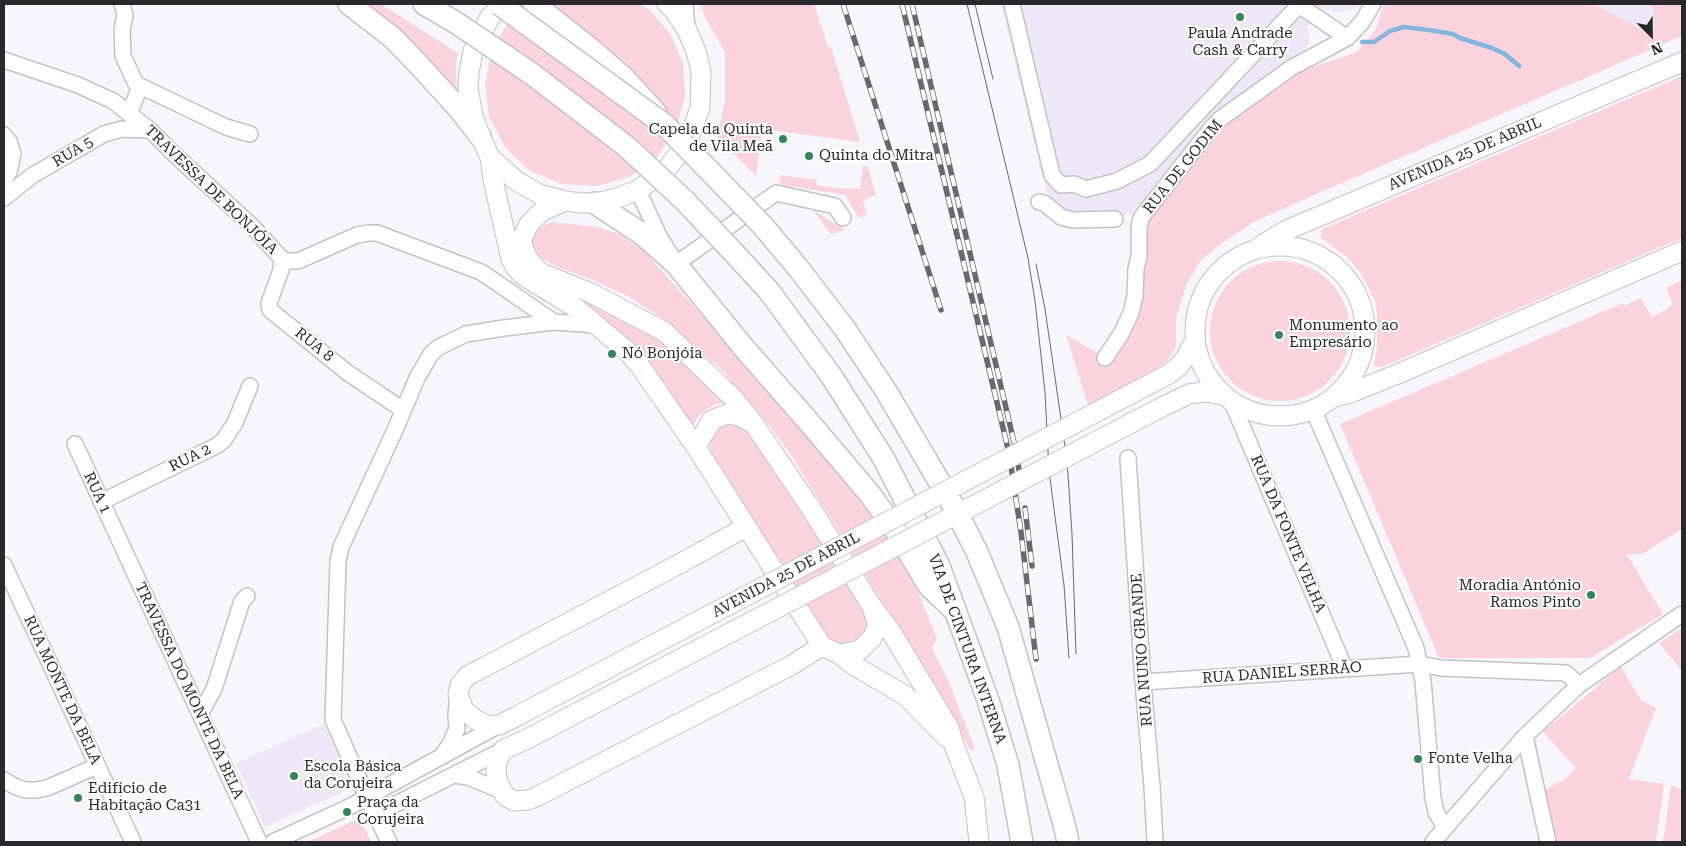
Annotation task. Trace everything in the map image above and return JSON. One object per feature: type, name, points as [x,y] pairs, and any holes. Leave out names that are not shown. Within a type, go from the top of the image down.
[{"type":"highway","points":[[349,4],[393,38],[460,110],[480,136]]},
{"type":"highway","name":"VIA DE CINTURA INTERNA","points":[[424,4],[463,27],[532,74],[627,147],[685,201],[769,291],[832,377],[884,459],[939,566],[988,700],[1008,765],[1022,842]]},
{"type":"highway","points":[[499,4],[665,125]]},
{"type":"highway","points":[[534,4],[624,78],[665,125],[763,226],[800,269],[845,329],[886,391],[953,505],[977,552],[1008,627],[1068,842]]},
{"type":"highway","points":[[595,202],[642,234],[676,264],[744,348],[869,493],[895,529],[929,586],[954,610]]},
{"type":"main road","points":[[504,4],[490,17],[473,51],[468,88],[473,116],[490,156],[511,259],[516,268],[522,275],[576,308],[627,351],[640,366],[696,447],[746,527],[830,650],[906,696],[954,745]]},
{"type":"main road","points":[[490,156],[515,180],[538,194],[564,202],[595,202],[617,198],[638,190],[667,169],[688,141],[700,108],[701,72],[696,50],[687,30],[674,10],[666,4]]},
{"type":"main road","name":"AVENIDA 25 DE ABRIL","points":[[1251,251],[1287,230],[1682,62]]},
{"type":"main road","points":[[564,202],[542,211],[529,224],[522,236],[522,244],[534,266],[541,272],[591,293],[666,332],[733,398],[754,424],[809,506],[871,605],[890,630],[949,728],[974,797],[979,842]]},
{"type":"main road","points":[[1334,398],[1347,382],[1359,361],[1364,338],[1363,313],[1355,291],[1340,271],[1314,254],[1298,248],[1274,246],[1251,251],[1231,262],[1214,277],[1202,296],[1196,318],[1195,340],[1200,360],[1209,379],[1227,397],[1242,407],[1264,414],[1286,416],[1313,409],[1334,398],[1392,376],[1682,251]]},
{"type":"main road","name":"AVENIDA 25 DE ABRIL","points":[[499,725],[1169,374],[1179,366],[1195,340]]},
{"type":"main road","name":"AVENIDA 25 DE ABRIL","points":[[503,750],[1160,408],[1189,394],[1205,392],[1227,397]]},
{"type":"main road","points":[[696,447],[712,420],[719,417],[728,414],[739,416],[754,424]]},
{"type":"main road","points":[[499,725],[485,724],[464,710],[458,695],[458,689],[463,680],[746,527]]},
{"type":"main road","points":[[503,750],[497,761],[496,771],[502,791],[509,799],[519,802],[538,796],[790,666],[830,650],[853,652],[860,650],[872,638],[876,630],[877,623],[871,605]]},
{"type":"street","points":[[122,4],[125,15],[122,30],[123,56],[132,79],[140,87],[226,127],[250,134]]},
{"type":"street","points":[[685,4],[687,30]]},
{"type":"street","points":[[1012,4],[1052,175],[1061,186],[1074,184],[1086,189],[1117,181],[1150,164],[1299,4],[1347,38]]},
{"type":"street","name":"RUA DE GODIM","points":[[1105,358],[1127,324],[1134,304],[1136,269],[1139,257],[1139,227],[1137,218],[1220,119],[1291,68],[1347,38],[1362,22],[1373,4]]},
{"type":"street","name":"TRAVESSA DE BONJÓIA","points":[[4,60],[78,85],[114,102],[150,130],[252,226],[282,259],[298,261],[357,235],[377,234],[482,272],[554,322]]},
{"type":"street","points":[[129,114],[140,87]]},
{"type":"street","name":"RUA 5","points":[[4,198],[33,176],[104,134],[122,129],[150,130]]},
{"type":"street","points":[[4,134],[10,141],[13,154],[9,172],[4,180]]},
{"type":"street","points":[[638,190],[659,236],[676,264],[776,193],[835,206],[843,218]]},
{"type":"street","points":[[1039,202],[1044,202],[1061,217],[1073,220],[1115,219]]},
{"type":"street","name":"RUA 8","points":[[282,259],[281,270],[269,303],[270,310],[348,373],[403,410]]},
{"type":"street","points":[[388,842],[333,720],[338,561],[341,547],[403,410],[431,354],[448,342],[475,332],[554,322],[597,325]]},
{"type":"street","name":"RUA 2","points":[[101,502],[223,441],[235,423],[250,386]]},
{"type":"street","name":"RUA DA FONTE VELHA","points":[[1227,397],[1346,669]]},
{"type":"street","points":[[1313,409],[1412,639],[1420,664],[1433,798],[1436,812],[1445,828]]},
{"type":"street","name":"RUA 1","points":[[75,444],[120,541]]},
{"type":"street","name":"RUA NUNO GRANDE","points":[[1128,458],[1155,842]]},
{"type":"street","name":"TRAVESSA DO MONTE DA BELA","points":[[120,541],[259,842]]},
{"type":"street","name":"RUA MONTE DA BELA","points":[[4,565],[133,842]]},
{"type":"street","points":[[200,714],[214,689],[242,601],[247,596]]},
{"type":"street","points":[[1433,842],[1525,736],[1579,685],[1682,614]]},
{"type":"street","points":[[1420,664],[1441,668],[1566,673],[1579,685]]},
{"type":"street","name":"RUA DANIEL SERRÃO","points":[[1143,682],[1420,664]]},
{"type":"street","points":[[442,756],[457,729],[458,695]]},
{"type":"street","name":"AVENIDA 25 DE ABRIL","points":[[367,797],[499,725]]},
{"type":"street","points":[[1525,736],[1548,842]]},
{"type":"street","name":"AVENIDA 25 DE ABRIL","points":[[376,815],[503,750]]},
{"type":"street","points":[[4,780],[26,790],[36,790],[47,788],[97,766]]},
{"type":"street","points":[[455,775],[468,777],[502,791]]},
{"type":"street","points":[[273,842],[367,797]]},
{"type":"shaded area","points":[[357,4],[381,4],[458,53],[456,62],[457,95]]},
{"type":"shaded area","points":[[530,4],[640,4],[651,11],[671,35],[683,64],[685,96],[676,129],[657,157],[629,177],[596,186],[562,184],[530,171],[505,147],[489,117],[485,83],[492,50],[508,23]]},
{"type":"shaded area","points":[[700,4],[814,4],[828,47],[831,47],[860,142],[762,129],[756,176],[717,137],[725,101],[725,52],[706,19]]},
{"type":"shaded area","points":[[1001,4],[1363,4],[1339,12],[1325,10],[1307,27],[1310,38],[1307,47],[1144,205],[1133,210],[1132,214],[1076,215],[1056,207],[1047,192]]},
{"type":"shaded area","points":[[1384,4],[1593,4],[1646,32],[1655,28],[1652,4],[1682,4],[1682,36],[1254,222],[1222,243],[1201,260],[1186,285],[1176,318],[1176,347],[1167,361],[1146,377],[1088,405],[1066,335],[1105,357],[1124,338],[1141,308],[1145,222],[1225,121],[1300,71],[1357,52],[1376,29]]},
{"type":"shaded area","points":[[1593,4],[1652,4],[1655,28],[1646,32]]},
{"type":"shaded area","points":[[1682,76],[1682,238],[1382,367],[1375,366],[1377,312],[1375,301],[1360,272],[1347,257],[1320,237],[1322,229]]},
{"type":"shaded area","points":[[863,166],[868,167],[876,195],[863,200],[867,216],[859,218],[845,195],[782,185],[779,180],[780,175],[817,180],[816,185],[860,189]]},
{"type":"shaded area","points":[[812,209],[845,230],[831,234]]},
{"type":"shaded area","points":[[551,222],[598,227],[622,235],[645,252],[803,428],[876,517],[915,584],[937,639],[932,648],[948,680],[975,749],[971,751],[864,572],[793,458],[769,425],[722,370],[665,320],[626,295],[555,266],[539,256],[532,248],[531,240],[538,229]]},
{"type":"shaded area","points":[[1280,261],[1294,262],[1307,266],[1330,281],[1345,304],[1349,317],[1349,345],[1345,358],[1330,381],[1307,396],[1294,400],[1280,401],[1266,400],[1253,396],[1230,381],[1215,358],[1211,345],[1210,331],[1211,317],[1215,304],[1230,281],[1253,266],[1266,262]]},
{"type":"shaded area","points":[[1682,280],[1682,529],[1642,554],[1627,555],[1663,614],[1590,658],[1439,658],[1340,424],[1623,303],[1624,306],[1641,298],[1652,317],[1673,304],[1666,288]]},
{"type":"shaded area","points":[[551,286],[578,296],[636,326],[684,357],[729,403],[715,404],[706,410],[697,418],[692,428]]},
{"type":"shaded area","points":[[741,425],[751,432],[865,614],[866,632],[858,644],[837,645],[823,635],[714,459],[710,446],[713,435],[721,426]]},
{"type":"shaded area","points":[[1682,628],[1682,671],[1659,643]]},
{"type":"shaded area","points":[[1621,666],[1640,699],[1656,708],[1629,779],[1664,784],[1656,842],[1552,842],[1542,791],[1564,780],[1576,768],[1543,732]]},
{"type":"shaded area","name":"Escola Básica da Corujeira","points":[[324,724],[352,788],[265,827],[236,763]]},
{"type":"shaded area","points":[[1671,785],[1682,790],[1682,842],[1663,842]]},
{"type":"shaded area","points":[[360,818],[371,842],[308,842]]},
{"type":"waterway","points":[[1362,42],[1374,42],[1390,31],[1404,27],[1429,30],[1453,34],[1492,48],[1505,54],[1519,66]]},
{"type":"tram line","points":[[967,4],[1028,258],[1035,301],[1045,392],[1049,471],[1064,585],[1069,658]]},
{"type":"tram line","points":[[975,4],[993,79]]},
{"type":"tram line","points":[[1036,264],[1045,309],[1067,460],[1072,534],[1076,654]]},
{"type":"railway","points":[[843,4],[941,310]]},
{"type":"railway","points":[[902,4],[1009,453],[1021,532],[1036,659]]},
{"type":"railway","points":[[912,4],[1016,451],[1022,489]]},
{"type":"railway","points":[[1025,508],[1032,566]]},
{"type":"place","name":"Paula Andrade Cash & Carry","points":[[1240,17]]},
{"type":"place","name":"Capela da Quinta de Vila Meã","points":[[783,139]]},
{"type":"place","name":"Quinta do Mitra","points":[[809,156]]},
{"type":"place","name":"Monumento ao Empresário","points":[[1279,335]]},
{"type":"place","name":"Nó Bonjóia","points":[[612,354]]},
{"type":"place","name":"Moradia António Ramos Pinto","points":[[1591,595]]},
{"type":"place","name":"Fonte Velha","points":[[1418,759]]},
{"type":"place","name":"Escola Básica da Corujeira","points":[[294,776]]},
{"type":"place","name":"Edifício de Habitação Ca31","points":[[78,798]]},
{"type":"place","name":"Praça da Corujeira","points":[[347,812]]}]
